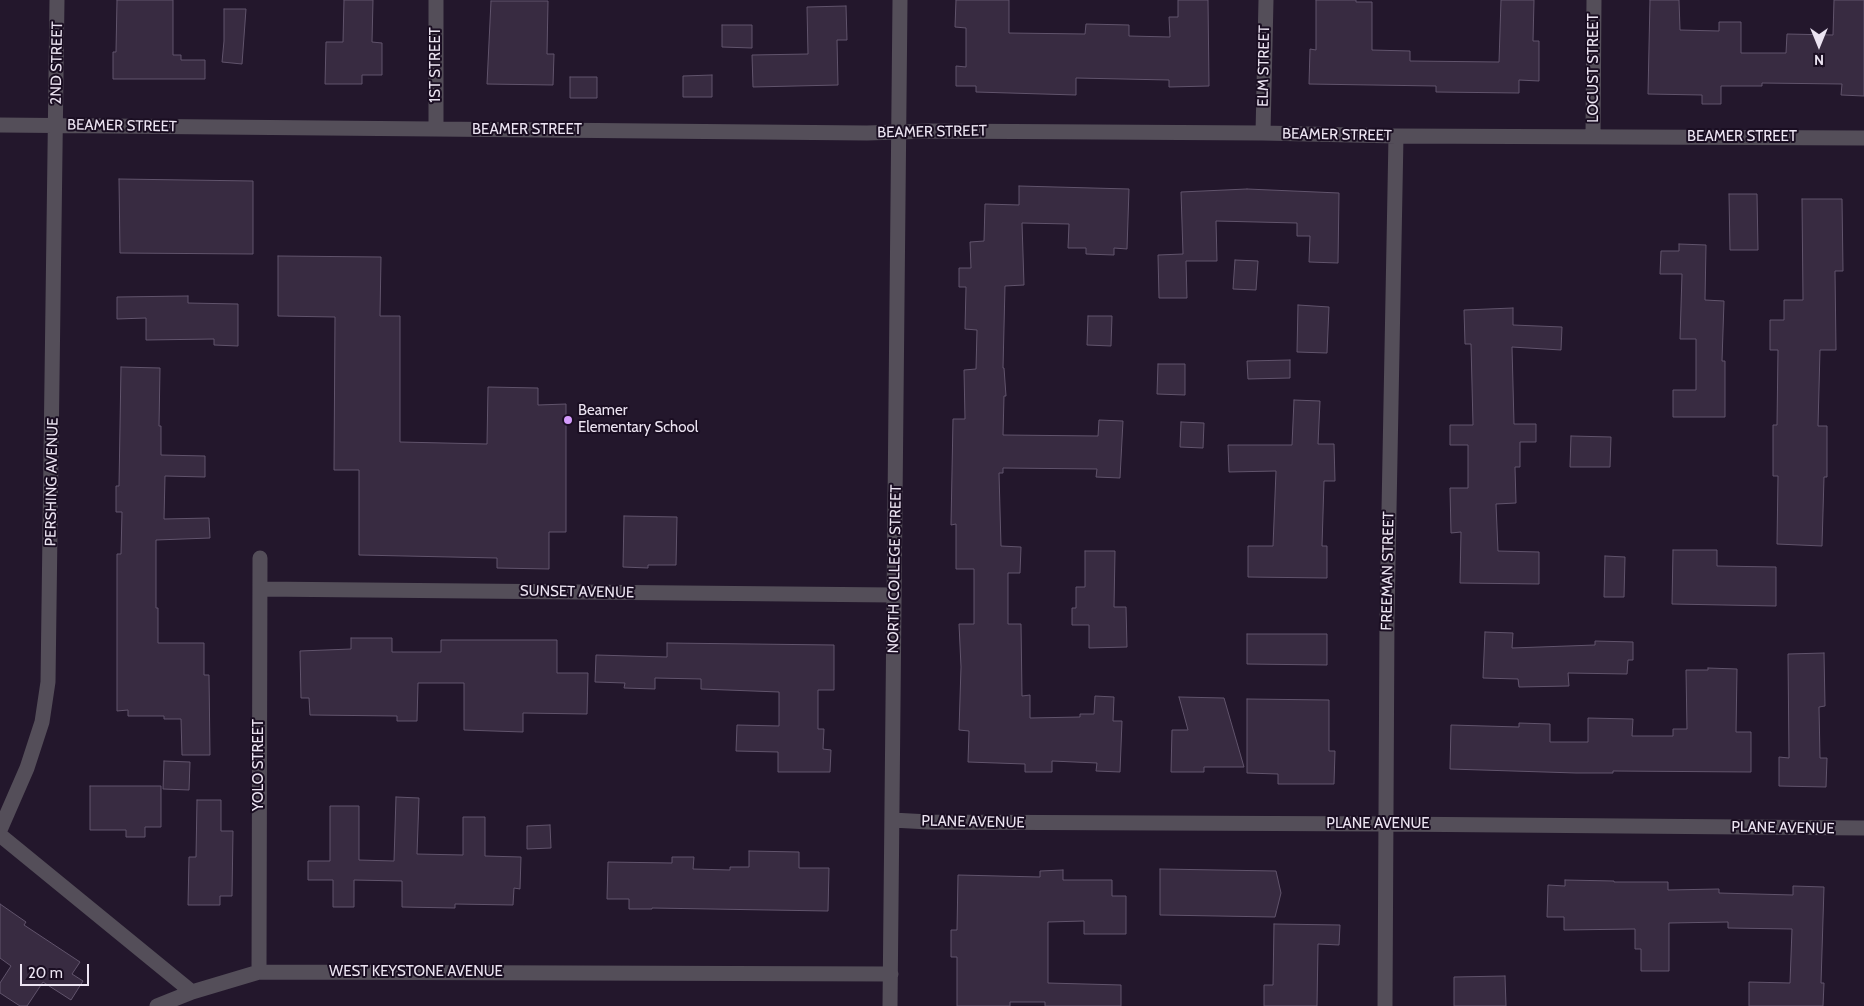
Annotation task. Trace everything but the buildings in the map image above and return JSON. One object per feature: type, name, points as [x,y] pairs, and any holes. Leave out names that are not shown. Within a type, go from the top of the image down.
[{"type":"street","name":"2ND STREET","points":[[56,126],[57,0]]},
{"type":"street","name":"1ST STREET","points":[[436,0],[436,129]]},
{"type":"street","name":"NORTH COLLEGE STREET","points":[[890,1006],[900,0]]},
{"type":"street","name":"ELM STREET","points":[[1263,133],[1266,0]]},
{"type":"street","name":"LOCUST STREET","points":[[1593,136],[1594,0]]},
{"type":"street","name":"BEAMER STREET","points":[[0,125],[867,133],[1263,133],[1396,136],[1864,138]]},
{"type":"street","name":"PERSHING AVENUE","points":[[0,830],[27,768],[42,722],[48,682],[56,126]]},
{"type":"street","name":"FREEMAN STREET","points":[[1385,1006],[1388,597],[1396,136]]},
{"type":"street","name":"YOLO STREET","points":[[259,972],[260,558]]},
{"type":"street","name":"SUNSET AVENUE","points":[[260,589],[894,595]]},
{"type":"street","name":"PLANE AVENUE","points":[[892,820],[929,822],[1864,828]]},
{"type":"street","points":[[0,836],[192,992]]},
{"type":"street","name":"WEST KEYSTONE AVENUE","points":[[157,1006],[192,992],[259,972],[890,974]]},
{"type":"place","name":"Beamer Elementary School","points":[[568,420]]}]
